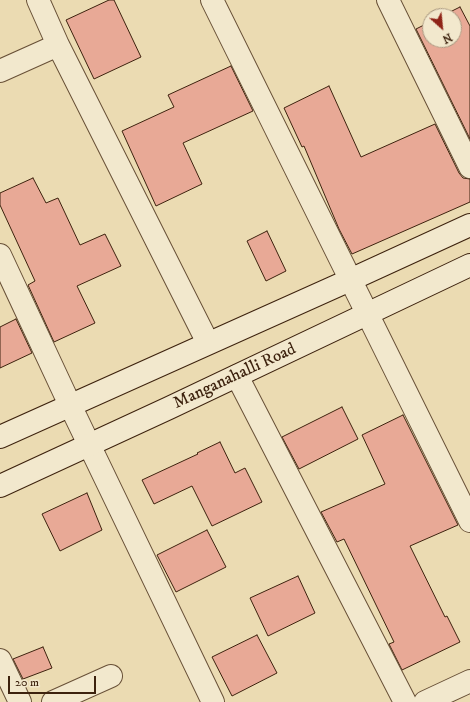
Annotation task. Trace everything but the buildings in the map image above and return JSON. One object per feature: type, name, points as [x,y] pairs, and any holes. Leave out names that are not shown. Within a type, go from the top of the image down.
[{"type":"street","points":[[38,0],[58,45],[208,344]]},
{"type":"street","points":[[212,0],[470,521]]},
{"type":"street","points":[[388,0],[470,167]]},
{"type":"street","points":[[0,71],[58,45]]},
{"type":"street","points":[[0,437],[470,225]]},
{"type":"street","points":[[0,254],[70,405],[213,702]]},
{"type":"street","name":"Manganahalli Road","points":[[0,486],[237,376],[470,265]]},
{"type":"street","points":[[237,376],[405,702]]},
{"type":"street","points":[[0,660],[20,702]]},
{"type":"street","points":[[53,702],[111,676]]},
{"type":"street","points":[[425,702],[470,681]]}]
